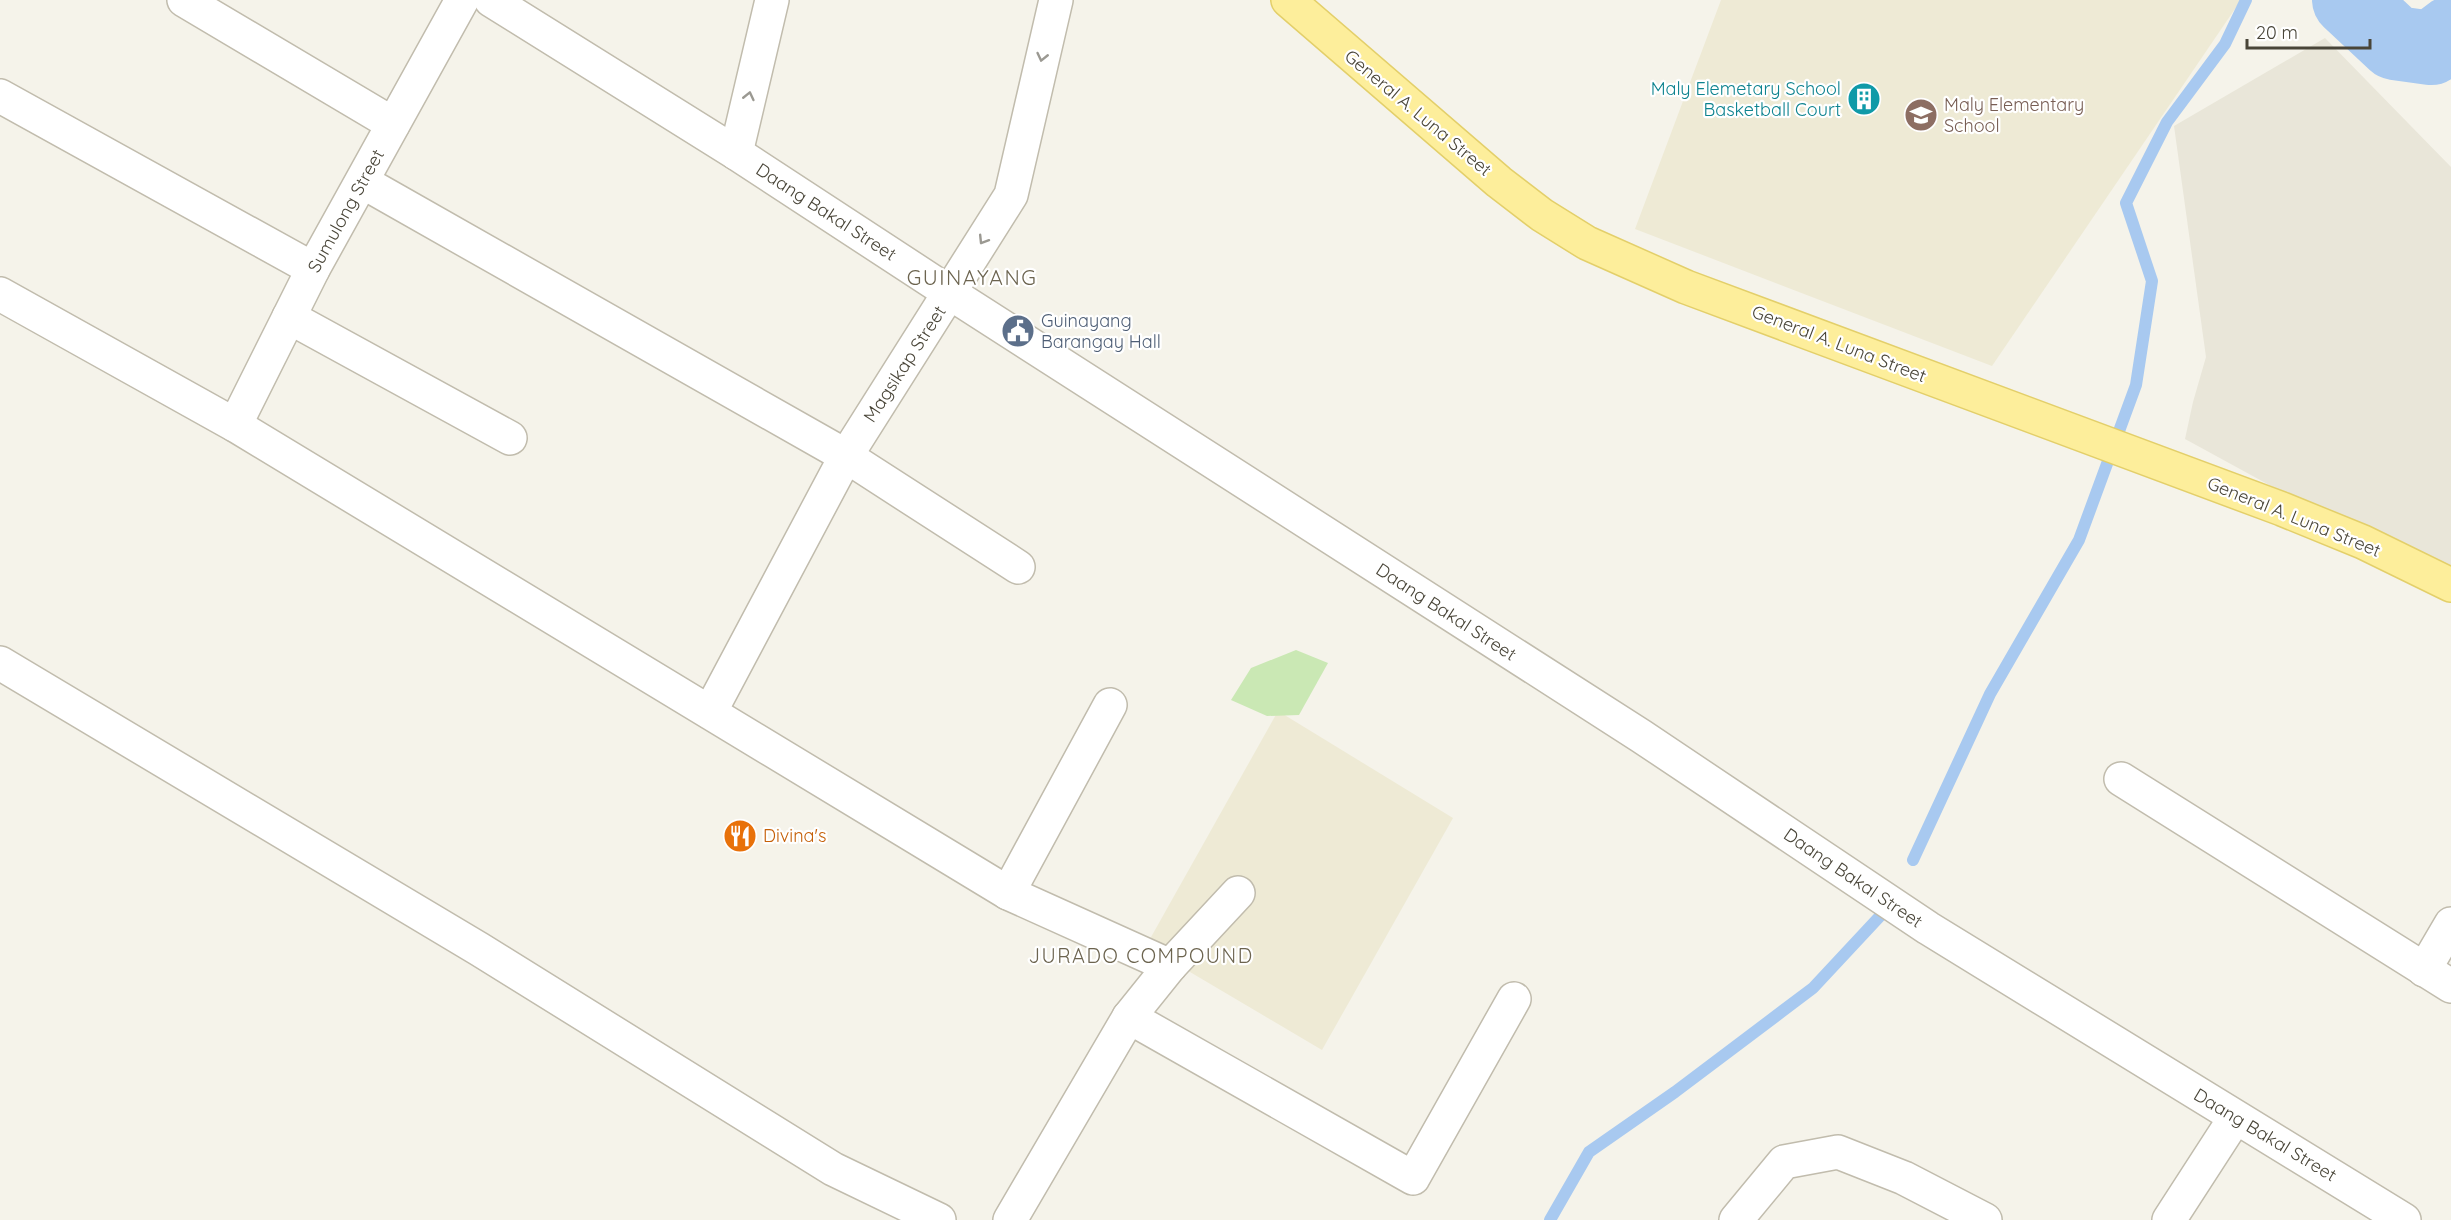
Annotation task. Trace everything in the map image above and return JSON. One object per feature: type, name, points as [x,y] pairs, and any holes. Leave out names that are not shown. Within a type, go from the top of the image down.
[{"type":"main road","name":"General A. Luna Street","points":[[1288,0],[1499,182],[1542,215],[1587,243],[1686,287],[2363,542],[2451,585]]},
{"type":"street","points":[[184,0],[393,124]]},
{"type":"street","name":"Sumulong Street","points":[[235,425],[313,269],[462,0]]},
{"type":"street","name":"Daang Bakal Street","points":[[491,0],[736,153],[950,293],[1641,736],[1928,928],[2404,1220]]},
{"type":"street","points":[[736,153],[772,0]]},
{"type":"street","name":"Magsikap Street","points":[[710,712],[846,456],[1011,195],[1056,0]]},
{"type":"street","points":[[0,96],[313,269]]},
{"type":"street","points":[[363,182],[846,456],[1018,567]]},
{"type":"street","points":[[0,294],[235,425],[1008,893],[1170,966]]},
{"type":"street","points":[[289,317],[510,438]]},
{"type":"street","points":[[0,663],[479,949],[833,1169],[939,1220]]},
{"type":"street","points":[[1008,893],[1110,705]]},
{"type":"street","points":[[2121,779],[2438,978],[2451,924]]},
{"type":"street","points":[[1010,1220],[1129,1017],[1170,966],[1238,893]]},
{"type":"street","points":[[1129,1017],[1413,1178],[1514,999]]},
{"type":"street","points":[[2169,1220],[2235,1118]]},
{"type":"street","points":[[1736,1220],[1784,1161],[1838,1152],[1904,1178],[1985,1220]]},
{"type":"shaded area","name":"Maly Elementary School","points":[[1721,0],[2241,0],[1992,366],[1635,229]]},
{"type":"shaded area","points":[[2325,38],[2451,167],[2451,584],[2185,439],[2206,357],[2174,126]]},
{"type":"shaded area","points":[[1278,711],[1453,818],[1322,1050],[1146,946]]},
{"type":"green space","points":[[1296,650],[1328,663],[1299,715],[1267,716],[1231,700],[1251,668]]},
{"type":"waterway","points":[[1913,860],[1990,694],[2079,540],[2136,385],[2152,281],[2126,203],[2167,122],[2225,44],[2246,0]]},
{"type":"waterway","points":[[2349,0],[2395,43],[2431,48],[2451,33]]},
{"type":"waterway","points":[[1550,1220],[1589,1152],[1675,1092],[1813,988],[1882,914]]},
{"type":"place","name":"Maly Elemetary School Basketball Court","points":[[1864,99]]},
{"type":"place","name":"Maly Elementary School","points":[[1921,115]]},
{"type":"place","name":"Guinayang Barangay Hall","points":[[1018,331]]},
{"type":"place","name":"Divina's","points":[[740,836]]},
{"type":"district","name":"GUINAYANG","points":[[972,278]]},
{"type":"district","name":"JURADO COMPOUND","points":[[1141,956]]}]
